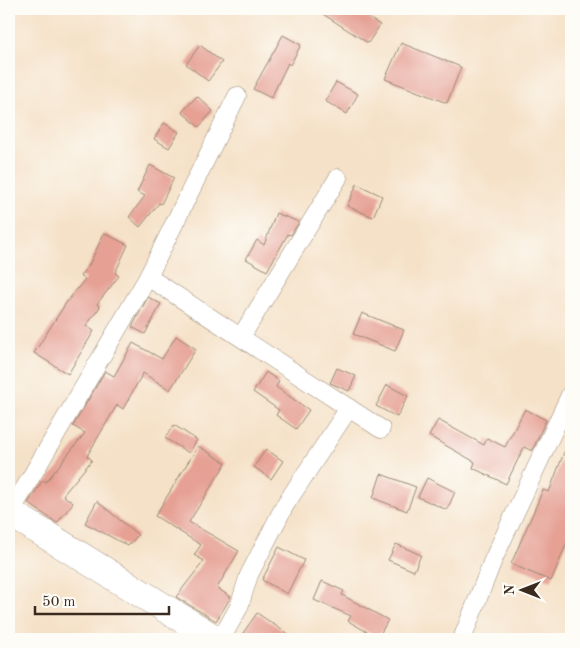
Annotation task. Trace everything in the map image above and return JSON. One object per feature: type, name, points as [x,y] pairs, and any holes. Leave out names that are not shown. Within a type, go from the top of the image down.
[{"type":"main road","points":[[10,512],[215,639]]},
{"type":"street","points":[[10,512],[148,277],[237,96]]},
{"type":"street","points":[[242,337],[338,178]]},
{"type":"street","points":[[148,277],[381,429]]},
{"type":"street","points":[[462,639],[493,560],[571,393]]},
{"type":"street","points":[[221,639],[239,607],[249,575],[285,505],[349,408]]},
{"type":"building","points":[[315,9],[354,9],[380,25],[368,43]]},
{"type":"building","points":[[283,35],[301,45],[290,65],[288,63],[271,98],[253,89]]},
{"type":"building","points":[[401,43],[461,67],[447,103],[385,79]]},
{"type":"building","points":[[200,45],[222,62],[208,81],[186,64]]},
{"type":"building","points":[[336,82],[358,94],[347,114],[325,101]]},
{"type":"building","points":[[197,96],[213,111],[199,127],[182,112]]},
{"type":"building","points":[[164,123],[179,132],[169,148],[154,139]]},
{"type":"building","points":[[150,165],[174,178],[161,204],[159,203],[140,227],[129,217],[145,196],[137,192]]},
{"type":"building","points":[[357,184],[382,196],[373,217],[347,206]]},
{"type":"building","points":[[276,213],[299,222],[291,235],[288,234],[267,271],[246,259],[257,240],[264,245]]},
{"type":"building","points":[[104,233],[128,245],[115,273],[119,276],[97,304],[100,307],[86,326],[94,331],[68,374],[34,353],[66,303],[85,279],[80,276],[89,265]]},
{"type":"building","points":[[148,297],[161,304],[145,334],[132,327]]},
{"type":"building","points":[[362,313],[404,330],[395,351],[353,334]]},
{"type":"building","points":[[176,336],[196,349],[170,390],[143,373],[123,409],[117,405],[87,456],[92,460],[63,495],[73,503],[57,523],[28,503],[43,480],[46,482],[85,433],[73,426],[105,371],[114,376],[133,343],[162,359]]},
{"type":"building","points":[[337,368],[356,376],[349,391],[330,383]]},
{"type":"building","points":[[266,372],[279,381],[276,387],[309,410],[296,429],[276,415],[279,410],[253,392]]},
{"type":"building","points":[[387,385],[408,396],[397,417],[376,406]]},
{"type":"building","points":[[525,409],[546,420],[532,451],[524,447],[506,484],[473,468],[475,462],[429,436],[438,420],[484,445],[487,438],[505,447]]},
{"type":"building","points":[[174,425],[197,440],[189,453],[165,438]]},
{"type":"building","points":[[570,437],[571,541],[568,540],[551,581],[511,564],[543,490],[549,492]]},
{"type":"building","points":[[198,446],[226,463],[189,522],[239,551],[217,588],[231,597],[216,621],[176,597],[204,561],[194,555],[201,545],[155,516]]},
{"type":"building","points":[[266,449],[283,461],[271,479],[254,467]]},
{"type":"building","points":[[381,474],[416,487],[407,511],[373,498]]},
{"type":"building","points":[[427,478],[455,492],[447,510],[418,497]]},
{"type":"building","points":[[97,501],[138,535],[128,546],[85,523]]},
{"type":"building","points":[[396,544],[421,555],[414,571],[388,560]]},
{"type":"building","points":[[279,547],[304,560],[287,594],[262,580]]},
{"type":"building","points":[[322,581],[344,591],[342,595],[388,620],[378,638],[348,621],[351,616],[314,600]]},
{"type":"building","points":[[257,613],[295,639],[252,639],[243,633]]}]
